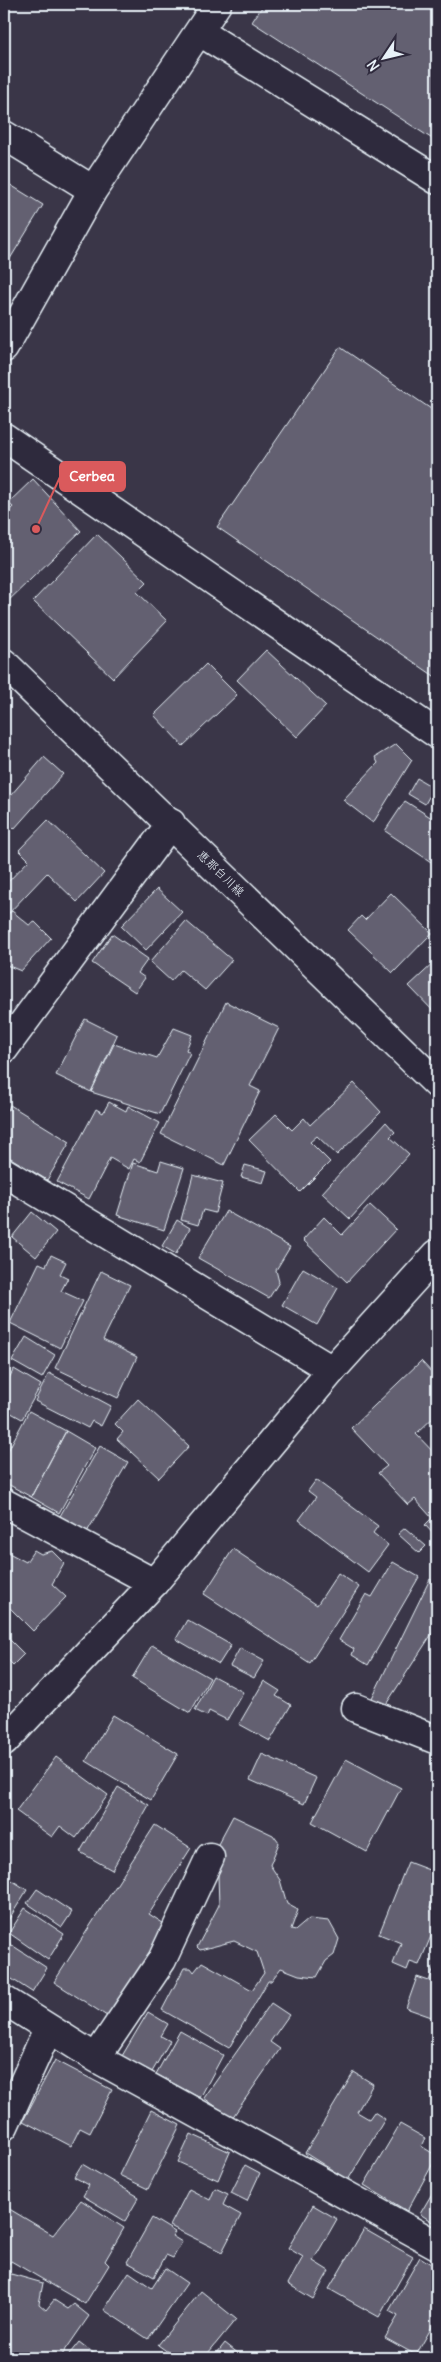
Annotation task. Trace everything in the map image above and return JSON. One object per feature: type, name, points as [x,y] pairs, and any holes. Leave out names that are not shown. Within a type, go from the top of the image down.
[{"type":"street","points":[[4,348],[93,190],[217,4]]},
{"type":"street","points":[[200,32],[437,180]]},
{"type":"street","points":[[4,135],[93,190]]},
{"type":"street","points":[[4,437],[437,734]]},
{"type":"street","name":"恵那白川線","points":[[4,664],[171,823],[437,1084]]},
{"type":"street","points":[[4,1048],[171,823]]},
{"type":"street","points":[[4,1172],[332,1370]]},
{"type":"street","points":[[4,1742],[154,1583],[332,1370],[437,1254]]},
{"type":"street","points":[[4,1502],[154,1583]]},
{"type":"street","points":[[356,1708],[437,1740]]},
{"type":"street","points":[[96,2058],[162,1960],[210,1857]]},
{"type":"street","points":[[4,2000],[96,2058],[437,2245]]},
{"type":"street","points":[[4,2126],[48,2029]]},
{"type":"building","points":[[264,4],[437,4],[437,142],[252,22]]},
{"type":"building","points":[[4,181],[43,205],[5,267],[4,266]]},
{"type":"building","points":[[340,347],[437,413],[437,678],[217,527]]},
{"type":"building","points":[[33,479],[81,531],[5,604],[4,516],[13,507],[8,503]]},
{"type":"building","points":[[97,534],[147,582],[137,592],[167,621],[113,678],[33,601]]},
{"type":"building","points":[[266,650],[326,706],[297,737],[237,680]]},
{"type":"building","points":[[206,664],[237,695],[183,746],[154,715]]},
{"type":"building","points":[[396,744],[412,760],[373,823],[343,800],[378,763],[375,757]]},
{"type":"building","points":[[44,757],[63,774],[14,829],[4,819],[4,803]]},
{"type":"building","points":[[417,778],[434,788],[425,804],[408,794]]},
{"type":"building","points":[[405,801],[435,820],[437,817],[437,866],[385,831]]},
{"type":"building","points":[[48,820],[104,873],[77,902],[47,873],[7,915],[4,913],[4,886],[29,860],[19,850]]},
{"type":"building","points":[[157,889],[182,912],[146,950],[121,926]]},
{"type":"building","points":[[391,893],[432,933],[393,973],[348,930],[361,916],[365,920]]},
{"type":"building","points":[[12,911],[29,925],[35,922],[51,938],[21,971],[4,964],[4,917]]},
{"type":"building","points":[[186,921],[232,960],[205,990],[181,970],[171,981],[150,962]]},
{"type":"building","points":[[112,934],[148,959],[138,973],[145,978],[135,992],[92,963]]},
{"type":"building","points":[[437,960],[437,1015],[409,986]]},
{"type":"building","points":[[226,1002],[279,1028],[250,1086],[260,1091],[224,1165],[161,1134]]},
{"type":"building","points":[[85,1019],[117,1035],[91,1092],[56,1075]]},
{"type":"building","points":[[174,1028],[192,1035],[186,1050],[190,1053],[160,1114],[91,1092],[114,1044],[157,1058]]},
{"type":"building","points":[[354,1083],[381,1112],[337,1155],[317,1136],[310,1142],[330,1162],[300,1192],[249,1140],[276,1114],[292,1130],[304,1118],[310,1125]]},
{"type":"building","points":[[109,1102],[126,1111],[128,1106],[160,1123],[140,1162],[134,1159],[129,1169],[110,1158],[89,1199],[57,1182],[96,1109],[103,1113]]},
{"type":"building","points":[[10,1105],[70,1142],[47,1180],[4,1154],[4,1107],[8,1110]]},
{"type":"building","points":[[386,1122],[395,1132],[390,1137],[409,1154],[350,1219],[322,1193]]},
{"type":"building","points":[[161,1161],[184,1168],[164,1230],[117,1215],[133,1163],[158,1171]]},
{"type":"building","points":[[245,1165],[267,1171],[263,1183],[241,1177]]},
{"type":"building","points":[[193,1175],[223,1183],[215,1213],[203,1210],[198,1225],[181,1220]]},
{"type":"building","points":[[370,1205],[396,1229],[347,1282],[303,1240],[324,1217],[342,1235]]},
{"type":"building","points":[[226,1211],[290,1247],[276,1270],[279,1282],[269,1298],[198,1258]]},
{"type":"building","points":[[32,1212],[56,1232],[36,1257],[12,1237]]},
{"type":"building","points":[[177,1220],[190,1228],[176,1254],[162,1246]]},
{"type":"building","points":[[51,1255],[66,1262],[60,1274],[68,1278],[61,1291],[83,1301],[60,1348],[10,1323],[39,1263],[46,1266]]},
{"type":"building","points":[[303,1268],[338,1288],[317,1325],[282,1305]]},
{"type":"building","points":[[101,1271],[130,1285],[103,1340],[137,1357],[118,1398],[55,1368]]},
{"type":"building","points":[[26,1337],[55,1355],[42,1378],[12,1361]]},
{"type":"building","points":[[421,1361],[437,1378],[437,1394],[432,1398],[437,1404],[437,1414],[416,1434],[437,1456],[437,1538],[425,1525],[432,1518],[415,1499],[408,1505],[378,1473],[387,1466],[351,1428]]},
{"type":"building","points":[[14,1369],[41,1385],[22,1419],[4,1409],[4,1387]]},
{"type":"building","points":[[49,1373],[111,1406],[101,1426],[92,1421],[88,1428],[35,1401]]},
{"type":"building","points":[[138,1399],[189,1446],[159,1478],[117,1439],[123,1432],[115,1424]]},
{"type":"building","points":[[29,1411],[66,1431],[31,1497],[4,1482],[4,1458]]},
{"type":"building","points":[[66,1431],[95,1448],[59,1513],[31,1497]]},
{"type":"building","points":[[100,1446],[128,1462],[87,1532],[60,1516]]},
{"type":"building","points":[[316,1480],[378,1526],[373,1533],[388,1545],[368,1572],[299,1520],[316,1497],[308,1491]]},
{"type":"building","points":[[405,1528],[426,1546],[419,1553],[398,1534]]},
{"type":"building","points":[[233,1549],[317,1605],[338,1573],[359,1587],[310,1663],[204,1594]]},
{"type":"building","points":[[34,1550],[41,1554],[52,1551],[64,1563],[52,1584],[66,1597],[33,1631],[4,1602],[4,1554],[7,1552],[26,1562]]},
{"type":"building","points":[[393,1562],[419,1577],[368,1665],[352,1655],[354,1649],[339,1640],[366,1594],[372,1597]]},
{"type":"building","points":[[430,1579],[437,1584],[437,1626],[383,1709],[370,1702]]},
{"type":"building","points":[[187,1620],[231,1645],[219,1664],[176,1639]]},
{"type":"building","points":[[4,1634],[24,1654],[13,1665],[4,1656]]},
{"type":"building","points":[[152,1645],[210,1678],[190,1713],[132,1678]]},
{"type":"building","points":[[240,1648],[264,1661],[254,1678],[230,1666]]},
{"type":"building","points":[[213,1676],[243,1692],[227,1720],[209,1711],[207,1716],[195,1710]]},
{"type":"building","points":[[264,1681],[280,1691],[276,1696],[291,1705],[270,1741],[239,1724]]},
{"type":"building","points":[[113,1715],[178,1754],[151,1800],[86,1761]]},
{"type":"building","points":[[262,1754],[316,1778],[304,1804],[250,1780]]},
{"type":"building","points":[[56,1757],[108,1795],[76,1838],[60,1826],[52,1837],[16,1811]]},
{"type":"building","points":[[346,1759],[401,1788],[367,1852],[312,1822]]},
{"type":"building","points":[[118,1787],[149,1805],[112,1870],[80,1852]]},
{"type":"building","points":[[233,1816],[273,1835],[279,1843],[270,1865],[280,1880],[287,1904],[298,1910],[291,1929],[296,1930],[309,1919],[329,1921],[339,1939],[334,1955],[326,1961],[317,1977],[299,1975],[281,1968],[271,1981],[268,1981],[229,2048],[162,2010],[184,1968],[191,1968],[194,1972],[202,1962],[252,1990],[264,1973],[257,1952],[234,1941],[200,1950],[197,1947],[219,1905],[217,1846]]},
{"type":"building","points":[[155,1825],[191,1848],[149,1914],[169,1927],[110,2018],[54,1982]]},
{"type":"building","points":[[408,1862],[437,1873],[437,1889],[430,1908],[437,1911],[437,1922],[419,1965],[410,1962],[407,1970],[393,1964],[401,1943],[379,1934]]},
{"type":"building","points":[[10,1879],[27,1890],[4,1927],[4,1889]]},
{"type":"building","points":[[37,1889],[72,1912],[62,1927],[27,1903]]},
{"type":"building","points":[[25,1908],[64,1934],[48,1960],[9,1933]]},
{"type":"building","points":[[4,1940],[47,1968],[32,1992],[4,1974]]},
{"type":"building","points":[[436,1962],[437,2019],[406,2008],[417,1977],[429,1981]]},
{"type":"building","points":[[271,2003],[289,2015],[270,2042],[280,2049],[232,2118],[204,2098]]},
{"type":"building","points":[[148,2012],[168,2024],[161,2036],[170,2041],[152,2072],[122,2056]]},
{"type":"building","points":[[180,2031],[223,2055],[200,2098],[156,2074]]},
{"type":"building","points":[[55,2060],[112,2090],[90,2133],[80,2128],[71,2146],[23,2121]]},
{"type":"building","points":[[354,2072],[373,2084],[357,2112],[369,2119],[374,2112],[385,2119],[348,2180],[305,2153]]},
{"type":"building","points":[[151,2110],[180,2125],[148,2189],[119,2175]]},
{"type":"building","points":[[400,2124],[425,2138],[421,2146],[437,2156],[407,2211],[364,2185]]},
{"type":"building","points":[[191,2134],[230,2152],[218,2180],[178,2162]]},
{"type":"building","points":[[82,2164],[139,2197],[125,2221],[83,2196],[89,2185],[74,2177]]},
{"type":"building","points":[[245,2165],[260,2173],[247,2201],[231,2193]]},
{"type":"building","points":[[437,2185],[437,2225],[420,2214]]},
{"type":"building","points":[[215,2188],[228,2194],[223,2205],[241,2215],[222,2252],[170,2226],[189,2189],[210,2200]]},
{"type":"building","points":[[81,2200],[124,2228],[105,2261],[109,2265],[85,2304],[11,2261],[7,2266],[4,2264],[4,2211],[6,2207],[53,2235]]},
{"type":"building","points":[[313,2205],[337,2219],[313,2261],[329,2271],[313,2299],[288,2284],[303,2257],[288,2248]]},
{"type":"building","points":[[152,2218],[175,2232],[172,2236],[182,2242],[173,2258],[166,2255],[154,2277],[127,2262]]},
{"type":"building","points":[[364,2229],[413,2257],[379,2317],[329,2289]]},
{"type":"building","points":[[420,2257],[437,2268],[437,2318],[416,2355],[385,2338],[398,2316],[389,2311]]},
{"type":"building","points":[[165,2268],[187,2283],[148,2339],[104,2310],[129,2272],[152,2288]]},
{"type":"building","points":[[4,2272],[43,2283],[39,2304],[46,2310],[54,2300],[68,2309],[74,2304],[89,2316],[60,2358],[4,2358]]},
{"type":"building","points":[[201,2291],[236,2319],[204,2358],[176,2358],[158,2345]]},
{"type":"building","points":[[79,2342],[100,2358],[66,2358]]},
{"type":"building","points":[[225,2343],[244,2358],[213,2358]]},
{"type":"place","name":"Cerbea","points":[[36,529]]}]
